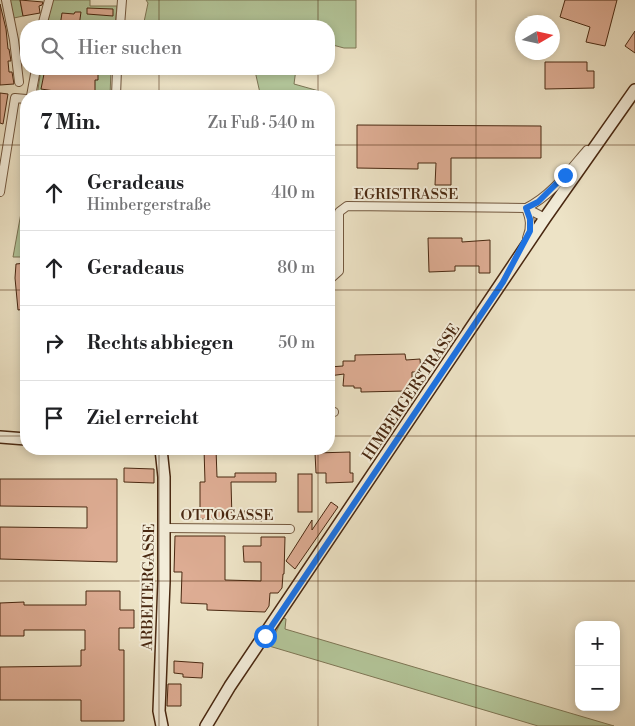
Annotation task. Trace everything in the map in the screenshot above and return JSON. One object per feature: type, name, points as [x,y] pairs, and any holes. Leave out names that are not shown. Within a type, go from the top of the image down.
[{"type":"street","points":[[6,0],[14,40],[19,82]]},
{"type":"street","points":[[44,20],[49,0]]},
{"type":"street","points":[[120,20],[122,0]]},
{"type":"street","points":[[31,90],[35,75]]},
{"type":"street","points":[[116,90],[118,75]]},
{"type":"street","name":"HIMBERGERSTRASSE","points":[[206,726],[230,686],[545,218],[635,90]]},
{"type":"street","points":[[0,192],[15,98],[20,98]]},
{"type":"street","points":[[503,282],[530,231],[530,219],[526,208],[547,195],[615,119]]},
{"type":"street","name":"EGRISTRASSE","points":[[335,275],[339,271],[339,212],[347,206],[526,208],[545,218]]},
{"type":"street","points":[[0,437],[20,439]]},
{"type":"street","name":"ARBEITERGASSE","points":[[162,455],[164,477],[164,528],[159,711],[162,726]]},
{"type":"street","name":"OTTOGASSE","points":[[164,528],[290,529]]},
{"type":"street","name":"HIMBERGERSTRASSE","points":[[212,726],[214,713]]},
{"type":"green space","points":[[9,0],[20,0],[23,16],[14,18]]},
{"type":"green space","points":[[52,0],[90,0],[90,6],[117,6],[116,20],[48,20]]},
{"type":"green space","points":[[146,0],[356,0],[356,48],[335,46],[335,20],[144,20],[148,3]]},
{"type":"green space","points":[[40,75],[111,75],[110,90],[38,90]]},
{"type":"green space","points":[[256,75],[295,75],[294,84],[315,90],[259,90]]},
{"type":"green space","points":[[20,218],[20,257],[13,257]]},
{"type":"green space","points":[[283,618],[286,619],[285,629],[614,726],[538,726],[269,646]]},
{"type":"building","points":[[20,0],[43,2],[39,6],[40,13],[23,16]]},
{"type":"building","points":[[565,0],[617,0],[605,46],[586,42],[590,27],[560,17]]},
{"type":"building","points":[[0,4],[11,61],[8,61],[9,72],[12,72],[14,84],[0,85]]},
{"type":"building","points":[[87,8],[113,9],[113,16],[87,14]]},
{"type":"building","points":[[75,12],[81,12],[80,20],[61,20],[62,13],[74,14]]},
{"type":"building","points":[[635,31],[635,53],[625,46]]},
{"type":"building","points":[[545,62],[587,62],[587,71],[594,71],[594,88],[545,89]]},
{"type":"building","points":[[44,75],[98,75],[98,80],[95,80],[95,90],[41,89]]},
{"type":"building","points":[[0,93],[8,94],[3,124],[0,123]]},
{"type":"building","points":[[357,125],[541,126],[541,158],[451,158],[451,185],[435,185],[436,163],[418,163],[418,169],[357,168]]},
{"type":"building","points":[[428,238],[462,238],[462,242],[490,240],[490,273],[479,273],[479,266],[455,266],[455,271],[429,272]]},
{"type":"building","points":[[16,264],[20,264],[20,310],[18,310],[15,278]]},
{"type":"building","points":[[405,354],[406,360],[420,359],[421,372],[412,372],[412,381],[406,391],[361,392],[361,388],[343,386],[344,374],[335,375],[335,367],[343,366],[343,361],[355,361],[355,355]]},
{"type":"building","points":[[335,452],[350,452],[350,473],[353,473],[353,482],[326,483],[326,473],[316,473],[315,455],[335,455]]},
{"type":"building","points":[[204,455],[216,455],[217,477],[235,477],[235,473],[276,473],[276,482],[231,482],[232,519],[200,519],[200,482],[205,482]]},
{"type":"building","points":[[124,468],[154,469],[154,483],[124,482]]},
{"type":"building","points":[[298,474],[312,474],[312,512],[298,512]]},
{"type":"building","points":[[0,479],[117,479],[117,562],[0,559],[0,527],[87,528],[87,507],[0,506]]},
{"type":"building","points":[[331,502],[338,507],[295,569],[286,561],[312,520],[312,530]]},
{"type":"building","points":[[244,511],[263,512],[262,521],[244,520]]},
{"type":"building","points":[[175,536],[225,536],[225,580],[261,581],[261,562],[244,562],[243,546],[261,546],[261,537],[285,537],[282,588],[278,593],[270,593],[269,606],[265,612],[207,610],[207,604],[181,603],[182,572],[174,572]]},
{"type":"building","points":[[86,591],[120,591],[120,610],[134,610],[134,628],[119,628],[119,650],[124,650],[124,721],[81,721],[81,700],[0,700],[0,667],[81,666],[81,650],[85,650],[85,630],[24,630],[24,636],[0,636],[0,603],[24,602],[24,605],[86,605]]},
{"type":"building","points":[[174,661],[203,663],[202,678],[183,677],[183,674],[174,673]]},
{"type":"building","points":[[168,684],[181,684],[181,706],[167,706]]},
{"type":"route","points":[[265,636],[503,282],[530,231],[530,219],[526,208],[547,195],[565,175]]}]
